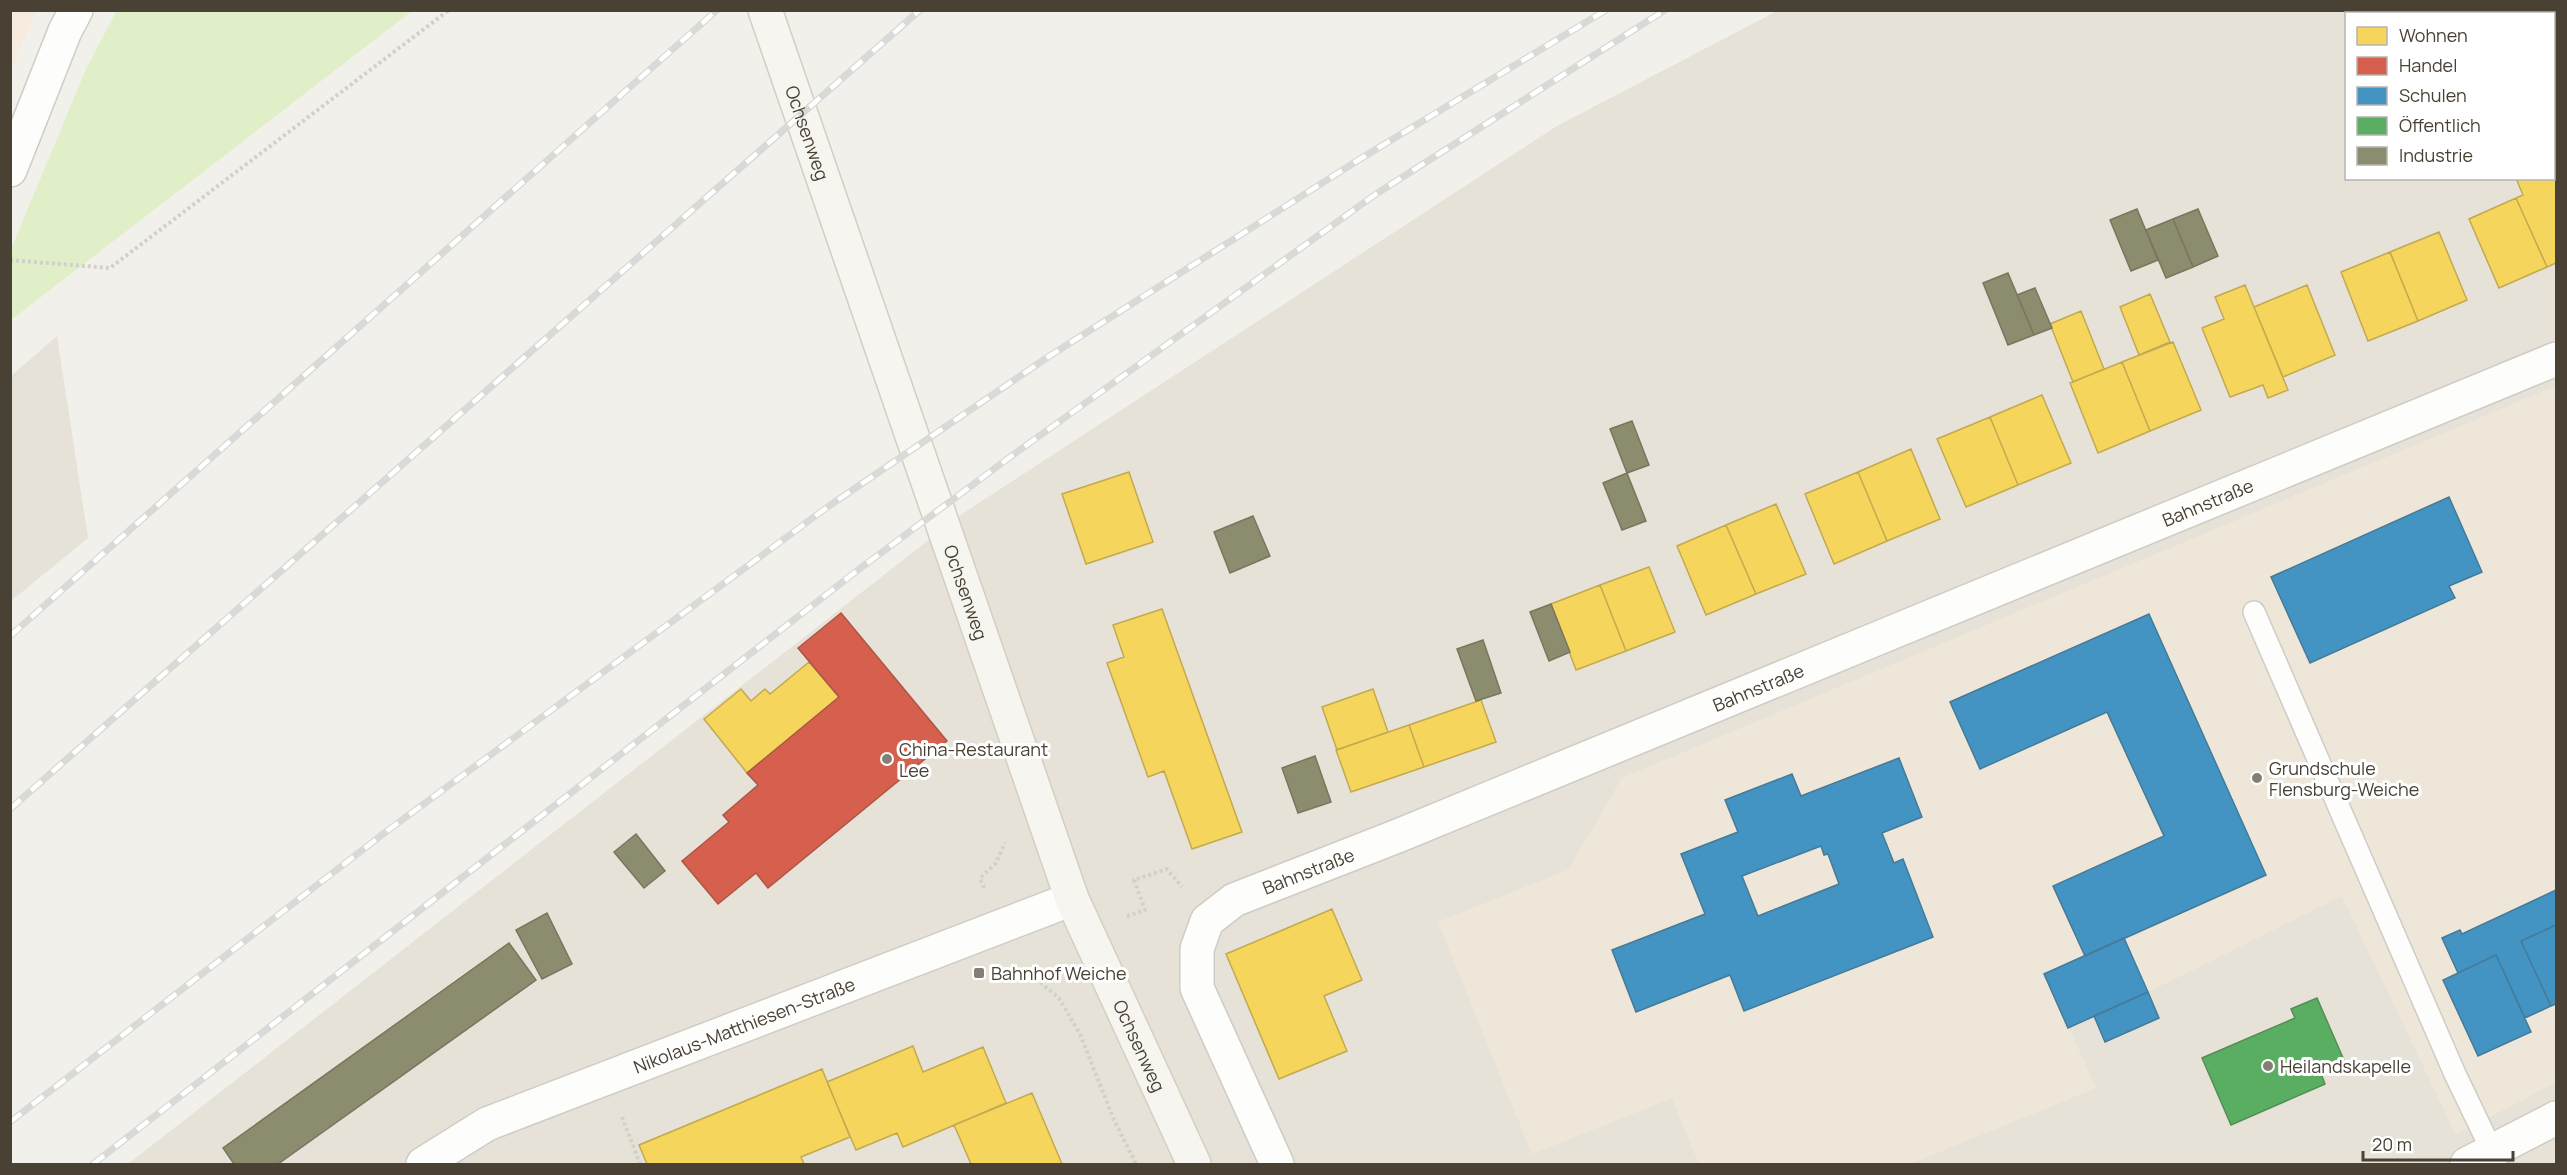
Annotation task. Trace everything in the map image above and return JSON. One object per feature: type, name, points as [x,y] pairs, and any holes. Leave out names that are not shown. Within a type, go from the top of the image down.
[{"type":"main road","name":"Ochsenweg","points":[[765,10],[1072,899],[1194,1164]]},
{"type":"street","points":[[10,170],[65,31],[76,10]]},
{"type":"street","name":"Bahnstraße","points":[[1277,1164],[1197,988],[1197,949],[1207,921],[1234,900],[1400,835],[2556,359]]},
{"type":"street","name":"Nikolaus-Matthiesen-Straße","points":[[423,1164],[488,1124],[1072,899]]},
{"type":"street","points":[[2485,1160],[2556,1118]]},
{"type":"lane","points":[[2254,612],[2455,1074],[2485,1160]]},
{"type":"path","points":[[10,260],[110,268],[449,10]]},
{"type":"path","points":[[1126,916],[1145,910],[1134,880],[1167,869]]},
{"type":"shaded area","points":[[10,11],[36,11],[11,69]]},
{"type":"shaded area","points":[[1777,11],[2556,11],[2556,1164],[128,1164],[962,514],[1557,126]]},
{"type":"shaded area","points":[[57,336],[88,538],[11,601],[11,376]]},
{"type":"shaded area","points":[[2556,386],[2556,1082],[2456,1135],[2342,896],[2148,992],[2069,1028],[2096,1088],[1910,1164],[1699,1164],[1672,1098],[1532,1154],[1438,922],[1568,870],[1622,778]]},
{"type":"green space","points":[[117,10],[412,11],[11,320],[11,249],[86,69]]},
{"type":"building: Wohnen","points":[[2555,27],[2556,31],[2555,82]]},
{"type":"building: Wohnen","points":[[2555,158],[2556,263],[2547,267],[2516,198],[2523,195],[2517,180],[2555,180]]},
{"type":"building: Wohnen","points":[[2516,198],[2547,267],[2499,288],[2469,219]]},
{"type":"building: Wohnen","points":[[2439,232],[2467,300],[2418,321],[2390,252]]},
{"type":"building: Wohnen","points":[[2390,252],[2418,321],[2368,341],[2341,272]]},
{"type":"building: Wohnen","points":[[2245,285],[2288,390],[2268,398],[2263,385],[2230,397],[2202,328],[2224,319],[2215,297]]},
{"type":"building: Wohnen","points":[[2307,285],[2335,355],[2283,377],[2254,307]]},
{"type":"building: Wohnen","points":[[2150,294],[2170,342],[2139,355],[2120,307]]},
{"type":"building: Wohnen","points":[[2081,311],[2104,369],[2073,382],[2050,324]]},
{"type":"building: Wohnen","points":[[2173,342],[2201,410],[2150,431],[2122,362]]},
{"type":"building: Wohnen","points":[[2122,362],[2150,431],[2098,453],[2070,383]]},
{"type":"building: Wohnen","points":[[2042,395],[2071,463],[2018,485],[1990,417]]},
{"type":"building: Wohnen","points":[[1990,417],[2018,485],[1966,507],[1937,439]]},
{"type":"building: Wohnen","points":[[1911,449],[1940,519],[1887,541],[1858,472]]},
{"type":"building: Wohnen","points":[[1129,472],[1153,542],[1086,564],[1062,494]]},
{"type":"building: Wohnen","points":[[1858,472],[1887,541],[1834,564],[1805,494]]},
{"type":"building: Wohnen","points":[[1776,504],[1806,574],[1756,594],[1726,525]]},
{"type":"building: Wohnen","points":[[1726,525],[1756,594],[1706,615],[1677,546]]},
{"type":"building: Wohnen","points":[[1649,567],[1675,632],[1626,651],[1600,585]]},
{"type":"building: Wohnen","points":[[1600,585],[1626,651],[1576,670],[1551,604]]},
{"type":"building: Wohnen","points":[[1162,609],[1242,832],[1192,849],[1164,771],[1148,777],[1107,663],[1124,657],[1113,625]]},
{"type":"building: Wohnen","points":[[809,662],[839,697],[747,773],[704,719],[741,689],[751,701],[765,689],[770,694]]},
{"type":"building: Wohnen","points":[[1373,689],[1388,732],[1337,750],[1322,707]]},
{"type":"building: Wohnen","points":[[1481,700],[1496,742],[1424,767],[1409,725]]},
{"type":"building: Wohnen","points":[[1409,725],[1424,767],[1351,792],[1336,750]]},
{"type":"building: Wohnen","points":[[1332,909],[1362,980],[1324,996],[1347,1051],[1279,1079],[1226,954]]},
{"type":"building: Wohnen","points":[[913,1046],[923,1072],[983,1047],[1006,1103],[903,1147],[897,1133],[856,1150],[827,1082]]},
{"type":"building: Wohnen","points":[[822,1069],[850,1137],[801,1157],[804,1164],[647,1164],[639,1145]]},
{"type":"building: Wohnen","points":[[1032,1093],[1062,1164],[971,1164],[954,1125]]},
{"type":"building: Handel","points":[[841,613],[947,741],[768,888],[756,873],[718,904],[682,861],[729,822],[723,815],[758,785],[747,773],[839,697],[798,648]]},
{"type":"building: Schulen","points":[[2449,497],[2482,572],[2449,586],[2455,598],[2310,663],[2271,577]]},
{"type":"building: Schulen","points":[[2149,614],[2266,875],[2085,956],[2053,886],[2164,836],[2107,712],[1980,769],[1950,702]]},
{"type":"building: Schulen","points":[[1899,758],[1922,817],[1882,833],[1894,863],[1903,859],[1933,937],[1744,1011],[1730,975],[1636,1012],[1612,950],[1705,914],[1681,854],[1738,832],[1725,800],[1792,774],[1801,796]],"holes":[[[1821,846],[1824,855],[1828,854],[1839,884],[1758,916],[1742,876]]]},
{"type":"building: Schulen","points":[[2556,890],[2556,925],[2521,941],[2551,1006],[2525,1018],[2496,955],[2458,973],[2442,938],[2460,930],[2462,934]]},
{"type":"building: Schulen","points":[[2556,925],[2556,1004],[2551,1006],[2521,941]]},
{"type":"building: Schulen","points":[[2124,938],[2148,992],[2068,1028],[2044,974]]},
{"type":"building: Schulen","points":[[2496,955],[2531,1032],[2478,1056],[2443,980]]},
{"type":"building: Schulen","points":[[2148,992],[2159,1018],[2105,1042],[2094,1016]]},
{"type":"building: Öffentlich","name":"Heilandskapelle","points":[[2317,998],[2344,1060],[2320,1071],[2325,1084],[2231,1125],[2202,1058],[2295,1018],[2291,1009]]},
{"type":"building: Industrie","points":[[2555,100],[2556,104],[2555,132]]},
{"type":"building: Industrie","points":[[2137,209],[2158,260],[2131,271],[2110,220]]},
{"type":"building: Industrie","points":[[2198,209],[2218,256],[2193,267],[2173,219]]},
{"type":"building: Industrie","points":[[2173,219],[2193,267],[2166,278],[2146,230]]},
{"type":"building: Industrie","points":[[2008,273],[2034,335],[2008,345],[1983,283]]},
{"type":"building: Industrie","points":[[2035,288],[2052,328],[2034,335],[2017,295]]},
{"type":"building: Industrie","points":[[1632,421],[1649,465],[1627,473],[1610,429]]},
{"type":"building: Industrie","points":[[1627,473],[1646,521],[1622,530],[1603,483]]},
{"type":"building: Industrie","points":[[1253,516],[1270,556],[1230,573],[1214,532]]},
{"type":"building: Industrie","points":[[1551,604],[1570,652],[1549,661],[1530,612]]},
{"type":"building: Industrie","points":[[1483,640],[1501,693],[1476,701],[1457,649]]},
{"type":"building: Industrie","points":[[1315,756],[1331,802],[1298,813],[1282,768]]},
{"type":"building: Industrie","points":[[636,834],[665,871],[644,888],[614,852]]},
{"type":"building: Industrie","points":[[547,913],[572,964],[542,979],[516,930]]},
{"type":"building: Industrie","points":[[509,943],[536,980],[278,1164],[234,1164],[223,1148]]},
{"type":"railway","points":[[10,636],[717,10]]},
{"type":"railway","points":[[10,809],[920,10]]},
{"type":"railway","points":[[10,1122],[387,831],[829,506],[1048,357],[1360,159],[1606,10]]},
{"type":"railway","points":[[93,1164],[858,570],[1006,460],[1376,194],[1665,10]]},
{"type":"place","name":"China-Restaurant Lee","points":[[887,759]]},
{"type":"place","name":"Grundschule Flensburg-Weiche","points":[[2257,778]]},
{"type":"place","name":"Bahnhof Weiche","points":[[979,973]]},
{"type":"place","name":"Heilandskapelle","points":[[2268,1066]]}]
